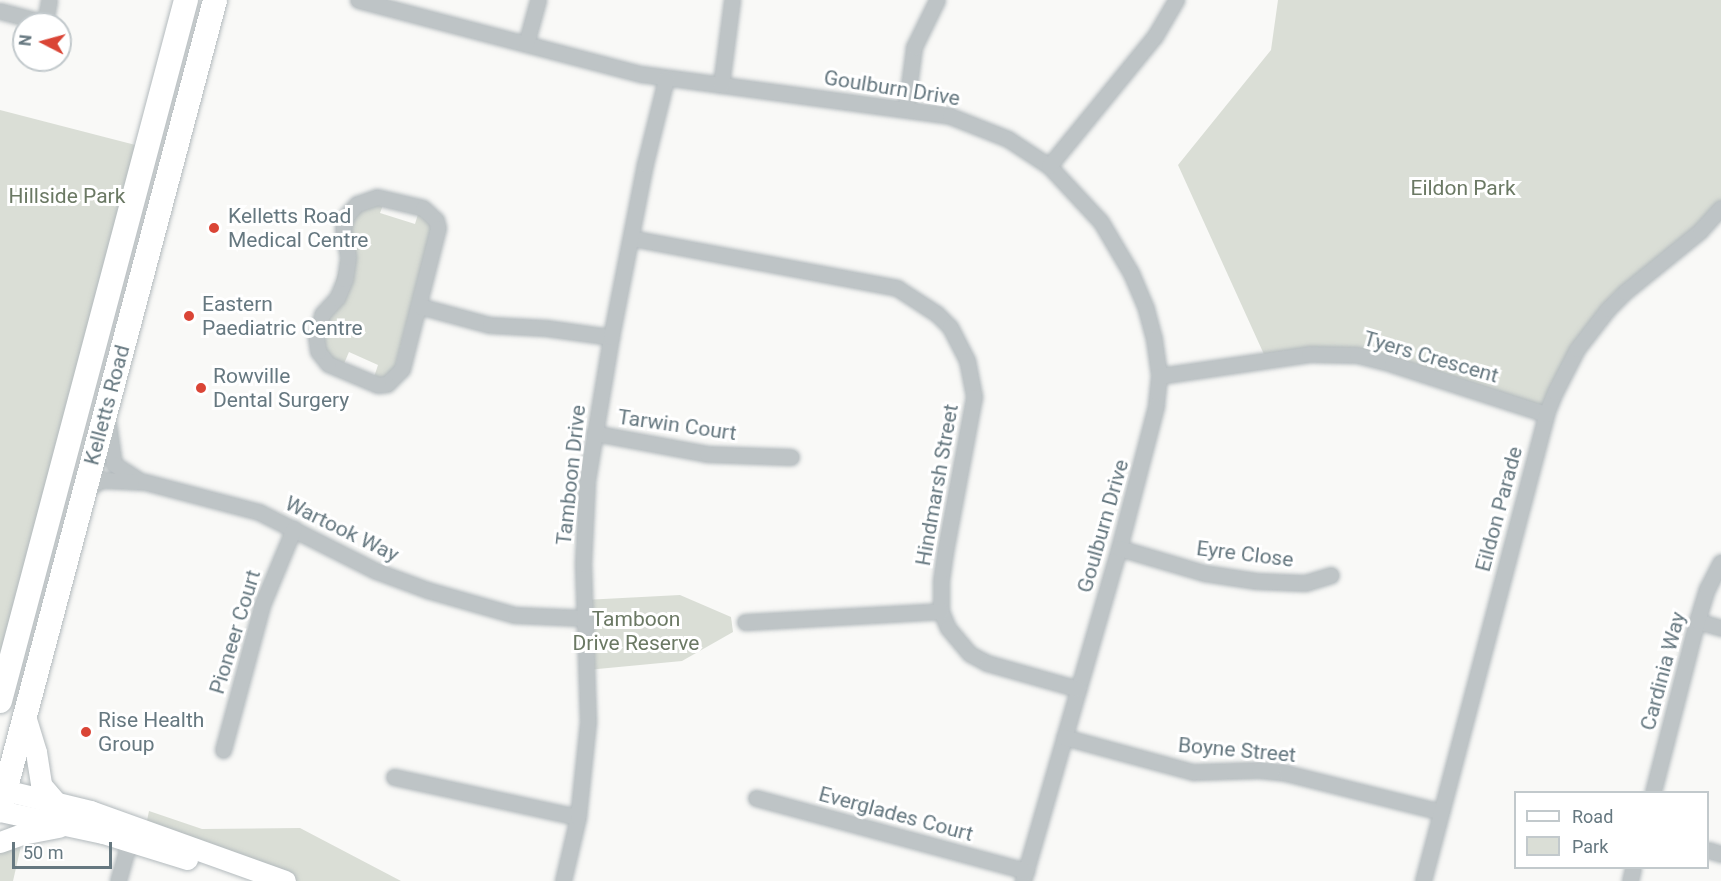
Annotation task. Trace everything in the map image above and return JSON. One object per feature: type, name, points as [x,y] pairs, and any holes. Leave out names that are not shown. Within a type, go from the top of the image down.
[{"type":"main road","name":"Kelletts Road","points":[[0,701],[186,0]]},
{"type":"main road","name":"Kelletts Road","points":[[1,800],[216,0]]},
{"type":"main road","points":[[25,716],[36,752],[40,785],[54,800],[131,834],[216,867],[278,881]]},
{"type":"main road","points":[[1,800],[54,800]]},
{"type":"main road","points":[[1,800],[68,825],[131,834],[285,881]]},
{"type":"main road","points":[[0,842],[22,834],[68,825]]},
{"type":"street","points":[[0,11],[45,23],[49,0]]},
{"type":"street","name":"Goulburn Drive","points":[[357,0],[666,79],[906,108],[950,116],[986,128],[1008,139],[1049,166],[1101,222],[1131,273],[1146,309],[1154,339],[1159,376],[1150,436],[1024,876]]},
{"type":"street","points":[[526,44],[538,0]]},
{"type":"street","points":[[721,86],[732,0]]},
{"type":"street","points":[[906,108],[916,41],[937,0]]},
{"type":"street","points":[[1049,166],[1155,36],[1176,0]]},
{"type":"street","name":"Tamboon Drive","points":[[563,881],[578,817],[588,722],[584,618],[584,529],[594,433],[645,164],[666,79]]},
{"type":"street","points":[[377,197],[386,198],[423,208],[436,220],[437,237],[419,306],[402,369],[387,384],[369,383],[328,364],[321,356],[316,346],[316,328],[322,314],[335,302],[343,286],[348,267],[343,228],[347,215],[357,204],[377,197]]},
{"type":"street","name":"Eildon Parade","points":[[1423,881],[1546,414],[1577,349],[1597,322],[1625,292],[1700,231],[1721,208]]},
{"type":"street","name":"Hindmarsh Street","points":[[631,238],[897,288],[938,314],[950,327],[967,360],[974,397],[945,552],[941,582],[941,611],[948,628],[970,654],[987,663],[1078,689]]},
{"type":"street","points":[[419,306],[490,325],[546,328],[611,337]]},
{"type":"street","name":"Tyers Crescent","points":[[1159,376],[1309,354],[1356,355],[1392,364],[1546,414]]},
{"type":"street","points":[[107,408],[114,464],[145,482]]},
{"type":"street","name":"Tarwin Court","points":[[594,433],[706,454],[791,457]]},
{"type":"street","name":"Wartook Way","points":[[84,493],[104,480],[145,482],[259,512],[376,571],[427,590],[515,615],[584,618]]},
{"type":"street","name":"Pioneer Court","points":[[223,750],[261,605],[294,528]]},
{"type":"street","name":"Eyre Close","points":[[1119,548],[1204,573],[1256,581],[1305,583],[1331,575]]},
{"type":"street","name":"Cardinia Way","points":[[1653,791],[1697,621],[1707,589],[1721,562]]},
{"type":"street","points":[[745,622],[941,611]]},
{"type":"street","points":[[1697,621],[1721,628]]},
{"type":"street","name":"Boyne Street","points":[[1064,737],[1193,772],[1258,770],[1286,773],[1442,812]]},
{"type":"street","points":[[394,777],[578,817]]},
{"type":"street","name":"Everglades Court","points":[[756,798],[1024,876]]},
{"type":"street","points":[[118,881],[131,834]]},
{"type":"green space","name":"Eildon Park","points":[[1278,0],[1721,0],[1721,208],[1608,309],[1546,414],[1357,355],[1267,361],[1178,165],[1271,50]]},
{"type":"green space","name":"Hillside Park","points":[[0,110],[147,148],[0,701]]},
{"type":"green space","points":[[384,202],[380,213],[415,224],[419,211],[433,223],[393,375],[373,380],[378,365],[349,352],[343,366],[327,354],[321,338],[354,213]]},
{"type":"green space","name":"Tamboon Drive Reserve","points":[[680,595],[731,617],[733,632],[682,661],[587,670],[584,600]]},
{"type":"green space","points":[[149,811],[202,829],[300,828],[401,881],[285,881],[145,830]]},
{"type":"green space","points":[[24,833],[13,881],[0,881],[0,842]]},
{"type":"place","name":"Kelletts Road Medical Centre","points":[[214,228]]},
{"type":"place","name":"Eastern Paediatric Centre","points":[[189,316]]},
{"type":"place","name":"Rowville Dental Surgery","points":[[201,388]]},
{"type":"place","name":"Rise Health Group","points":[[86,732]]}]
